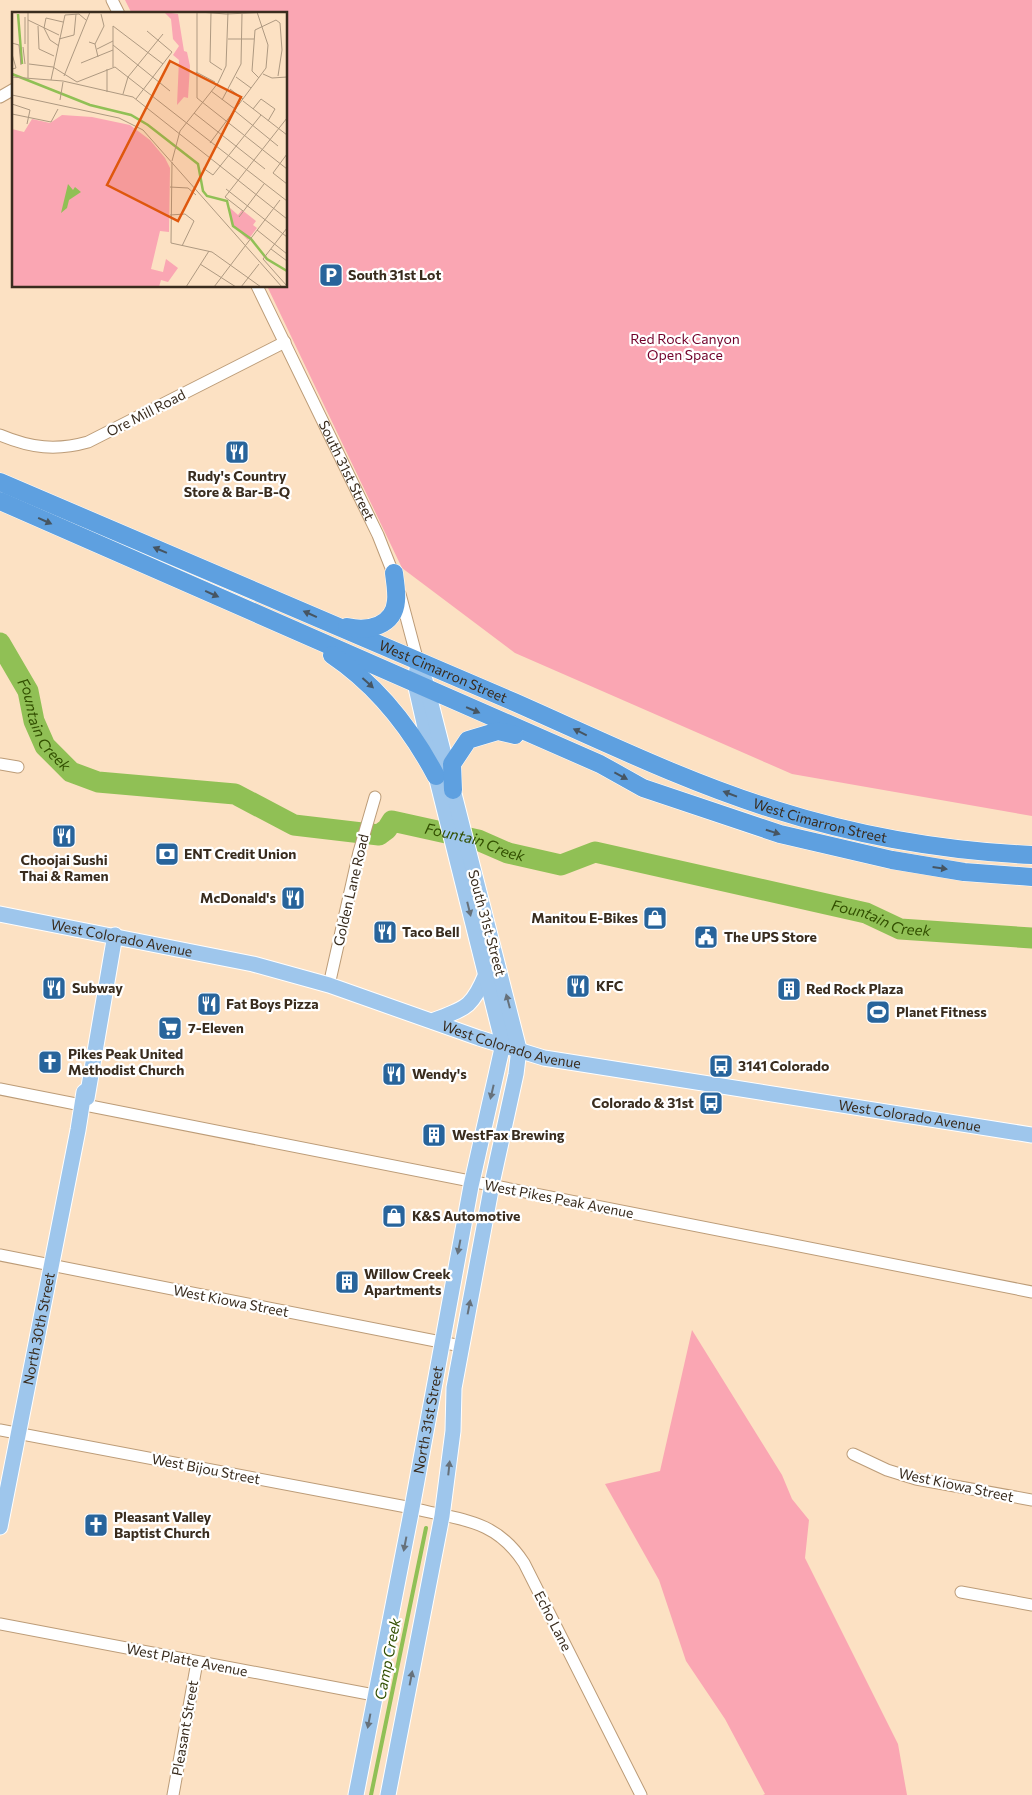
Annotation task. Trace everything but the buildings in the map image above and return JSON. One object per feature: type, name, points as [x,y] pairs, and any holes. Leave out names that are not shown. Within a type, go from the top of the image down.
[{"type":"highway","name":"West Cimarron Street","points":[[0,482],[514,702],[590,737],[735,796],[812,820],[895,838],[965,850],[1032,855]]},
{"type":"highway","name":"West Cimarron Street","points":[[0,501],[600,764],[643,788],[744,823],[838,849],[964,872],[1032,877]]},
{"type":"highway","points":[[332,624],[356,629],[367,628],[377,626],[390,618],[396,600],[394,573]]},
{"type":"highway","points":[[301,633],[351,669],[384,699],[403,721],[436,776]]},
{"type":"highway","points":[[453,790],[452,764],[463,745],[468,740],[498,731],[600,764]]},
{"type":"main road","name":"South 31st Street","points":[[418,662],[436,776],[452,812],[464,860],[519,1049],[516,1074],[492,1186]]},
{"type":"main road","name":"South 31st Street","points":[[422,686],[453,790],[452,812]]},
{"type":"main road","name":"South 31st Street","points":[[464,860],[486,974],[503,1044]]},
{"type":"main road","name":"West Colorado Avenue","points":[[0,914],[115,935],[253,964],[329,985],[544,1058],[1032,1135]]},
{"type":"main road","name":"North 30th Street","points":[[0,1527],[115,935]]},
{"type":"main road","points":[[432,1021],[462,1010],[476,998],[486,974]]},
{"type":"main road","name":"North 31st Street","points":[[356,1795],[412,1508],[472,1182],[503,1044]]},
{"type":"main road","name":"North 31st Street","points":[[388,1795],[442,1516],[452,1431],[454,1388],[492,1186]]},
{"type":"street","points":[[112,0],[118,12]]},
{"type":"street","points":[[0,97],[12,90]]},
{"type":"street","name":"South 31st Street","points":[[258,288],[374,526],[394,573],[418,662]]},
{"type":"street","name":"Ore Mill Road","points":[[0,435],[35,448],[55,449],[88,442],[285,342]]},
{"type":"street","points":[[0,764],[18,767]]},
{"type":"street","name":"Golden Lane Road","points":[[329,985],[359,850],[375,797]]},
{"type":"street","name":"West Pikes Peak Avenue","points":[[0,1089],[1032,1292]]},
{"type":"street","name":"West Kiowa Street","points":[[0,1255],[461,1346]]},
{"type":"street","name":"West Bijou Street","points":[[0,1430],[412,1508]]},
{"type":"street","name":"West Kiowa Street","points":[[853,1454],[887,1470],[916,1479],[1032,1500]]},
{"type":"street","name":"Echo Lane","points":[[412,1508],[479,1524],[498,1533],[514,1547],[641,1795]]},
{"type":"street","points":[[961,1592],[1032,1605]]},
{"type":"street","name":"West Platte Avenue","points":[[0,1624],[374,1695]]},
{"type":"street","name":"Pleasant Street","points":[[173,1795],[197,1662]]},
{"type":"green space","name":"Red Rock Canyon Open Space","points":[[125,0],[1032,0],[1032,816],[792,774],[515,653],[402,568],[268,288],[288,288],[288,12],[131,12]]},
{"type":"green space","points":[[692,1330],[782,1475],[792,1499],[809,1520],[805,1558],[898,1744],[907,1795],[763,1795],[765,1794],[725,1719],[686,1661],[659,1580],[605,1484],[660,1471]]},
{"type":"waterway","name":"Fountain Creek","points":[[0,643],[28,691],[34,721],[45,746],[71,772],[98,782],[235,794],[294,825],[379,835],[387,829],[392,821],[478,840],[508,853],[561,865],[595,852],[866,913],[900,929],[1032,938]]},
{"type":"waterway","name":"Camp Creek","points":[[371,1795],[426,1528]]},
{"type":"place","name":"South 31st Lot","points":[[331,275]]},
{"type":"place","name":"Rudy's Country Store & Bar-B-Q","points":[[237,452]]},
{"type":"place","name":"Choojai Sushi Thai & Ramen","points":[[64,836]]},
{"type":"place","name":"ENT Credit Union","points":[[167,854]]},
{"type":"place","name":"McDonald's","points":[[293,898]]},
{"type":"place","name":"Manitou E-Bikes","points":[[655,918]]},
{"type":"place","name":"Taco Bell","points":[[385,932]]},
{"type":"place","name":"The UPS Store","points":[[706,937]]},
{"type":"place","name":"KFC","points":[[578,986]]},
{"type":"place","name":"Subway","points":[[54,988]]},
{"type":"place","name":"Red Rock Plaza","points":[[789,989]]},
{"type":"place","name":"Fat Boys Pizza","points":[[209,1004]]},
{"type":"place","name":"Planet Fitness","points":[[878,1012]]},
{"type":"place","name":"7-Eleven","points":[[170,1028]]},
{"type":"place","name":"Pikes Peak United Methodist Church","points":[[50,1062]]},
{"type":"place","name":"3141 Colorado","points":[[721,1066]]},
{"type":"place","name":"Wendy's","points":[[394,1074]]},
{"type":"place","name":"Colorado & 31st","points":[[711,1103]]},
{"type":"place","name":"WestFax Brewing","points":[[434,1135]]},
{"type":"place","name":"K&S Automotive","points":[[394,1216]]},
{"type":"place","name":"Willow Creek Apartments","points":[[347,1282]]},
{"type":"place","name":"Pleasant Valley Baptist Church","points":[[96,1525]]}]
